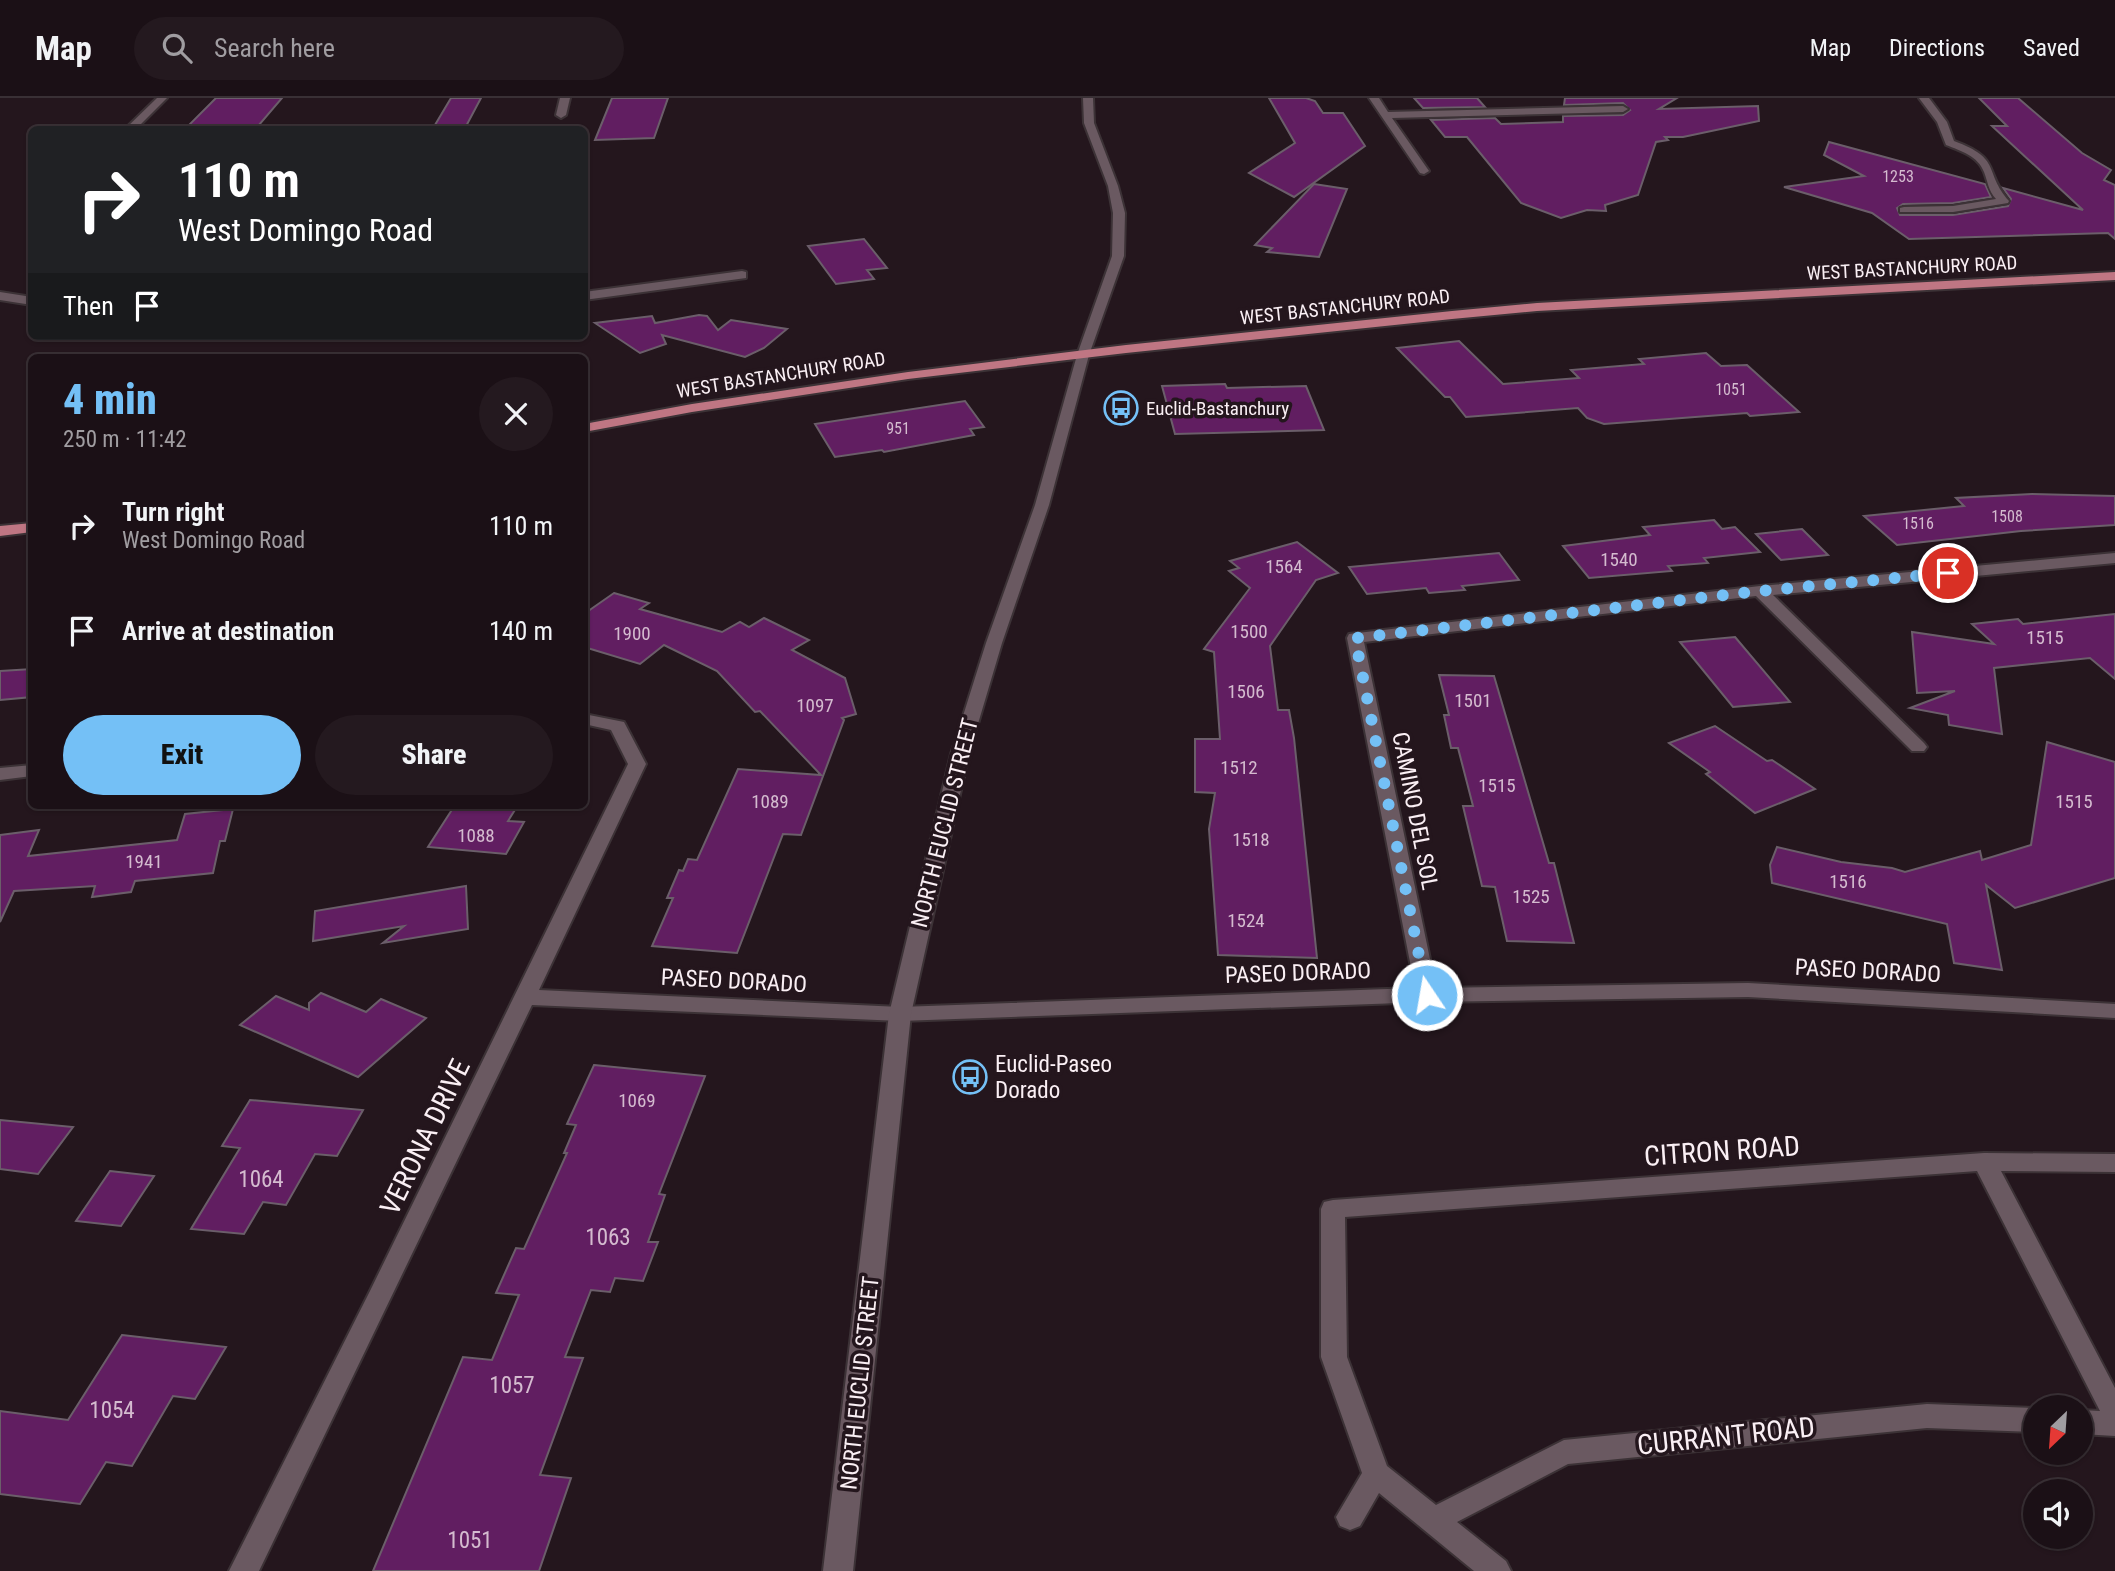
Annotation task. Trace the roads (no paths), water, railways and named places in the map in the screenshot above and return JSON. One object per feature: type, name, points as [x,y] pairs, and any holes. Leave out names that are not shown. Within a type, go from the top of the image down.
[{"type":"main road","name":"WEST BASTANCHURY ROAD","points":[[588,427],[677,410],[869,380],[1537,307],[2115,276]]},
{"type":"main road","points":[[0,531],[28,528]]},
{"type":"street","points":[[133,126],[162,98]]},
{"type":"street","points":[[561,115],[565,98]]},
{"type":"street","name":"NORTH EUCLID STREET","points":[[838,1571],[900,1014],[960,754],[1042,505],[1083,355],[1118,256],[1119,213],[1113,186],[1089,123],[1088,98]]},
{"type":"street","points":[[1374,98],[1424,171]]},
{"type":"street","points":[[1904,210],[1953,209],[2004,201],[1993,192],[1987,167],[1972,152],[1950,142],[1942,122],[1924,98]]},
{"type":"street","points":[[1386,115],[1623,109]]},
{"type":"street","points":[[588,295],[742,275]]},
{"type":"street","points":[[0,296],[28,300]]},
{"type":"street","points":[[1760,591],[2115,558]]},
{"type":"street","points":[[1760,591],[1918,747]]},
{"type":"street","name":"CAMINO DEL SOL","points":[[1427,995],[1355,638],[1760,591]]},
{"type":"street","name":"VERONA DRIVE","points":[[244,1571],[526,997],[637,764],[618,726],[588,720]]},
{"type":"street","points":[[0,774],[28,770]]},
{"type":"street","name":"PASEO DORADO","points":[[526,997],[900,1014],[1427,995],[1748,990],[2115,1012]]},
{"type":"street","points":[[1984,1161],[2105,1371],[2115,1414]]},
{"type":"street","name":"CITRON ROAD","points":[[1376,1474],[1334,1356],[1333,1209],[1984,1161],[2115,1163]]},
{"type":"street","name":"CURRANT ROAD","points":[[1433,1521],[1564,1452],[1927,1416],[2023,1420]]},
{"type":"street","points":[[2093,1423],[2115,1424]]},
{"type":"street","points":[[1350,1517],[1376,1474],[1496,1571]]},
{"type":"place","name":"Euclid-Bastanchury","points":[[1121,408]]},
{"type":"place","name":"Euclid-Paseo Dorado","points":[[970,1077]]}]
